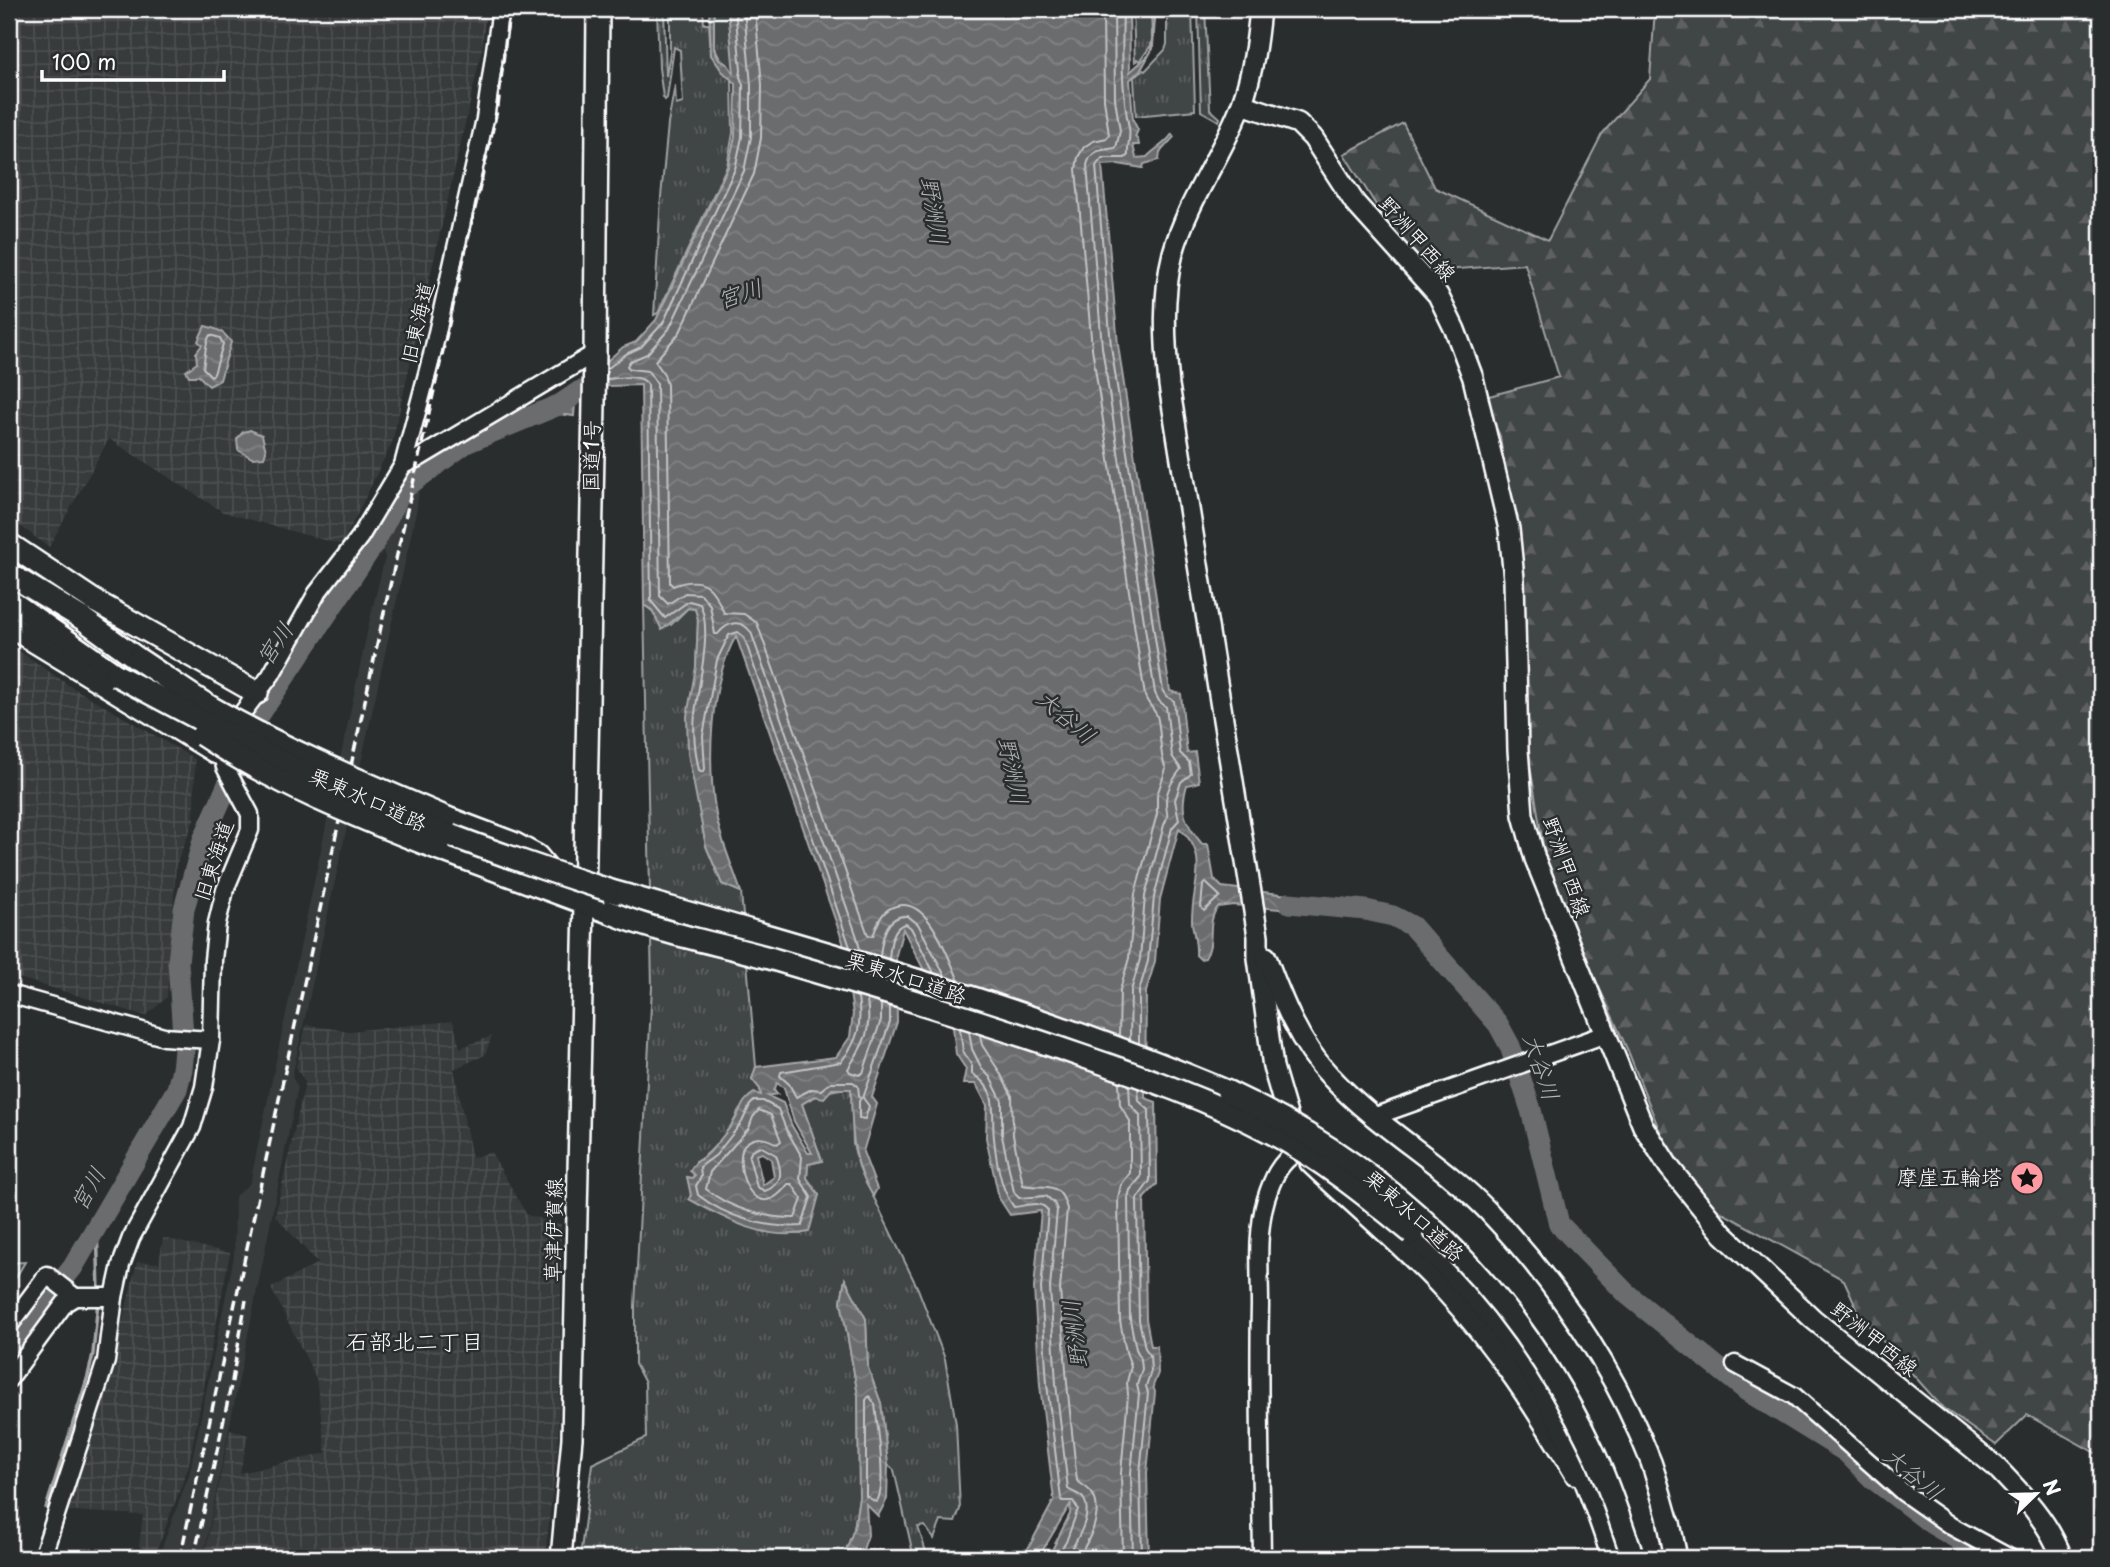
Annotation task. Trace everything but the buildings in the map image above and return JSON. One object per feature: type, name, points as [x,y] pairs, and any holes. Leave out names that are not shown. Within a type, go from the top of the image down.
[{"type":"highway","name":"国道1号","points":[[584,903],[595,359],[598,9]]},
{"type":"highway","points":[[9,544],[93,600],[257,693]]},
{"type":"highway","points":[[9,574],[83,618],[138,659],[213,708],[272,740],[332,769],[513,843],[537,856],[558,883],[584,903]]},
{"type":"highway","name":"栗東水口道路","points":[[9,600],[256,768],[377,825],[646,927],[731,946],[1047,1044],[1192,1097],[1240,1117],[1302,1150],[1374,1201],[1412,1233],[1445,1264],[1490,1316],[1540,1384],[1578,1466],[1613,1558]]},
{"type":"highway","points":[[9,626],[224,763]]},
{"type":"highway","name":"栗東水口道路","points":[[116,675],[298,770],[486,849],[608,890],[880,970],[1146,1057],[1261,1107],[1314,1136],[1373,1177],[1419,1214],[1458,1251],[1499,1300],[1563,1392],[1593,1450],[1633,1558]]},
{"type":"highway","points":[[1670,1523],[1676,1558]]},
{"type":"main road","points":[[1260,9],[1256,55],[1242,103],[1190,208],[1173,253],[1164,335],[1171,399],[1257,927],[1258,958],[1273,1067],[1297,1152],[1400,1246],[1472,1322],[1549,1430],[1601,1521]]},
{"type":"main road","name":"野洲甲西線","points":[[1242,103],[1298,123],[1313,138],[1355,203],[1438,295],[1455,330],[1473,378],[1508,529],[1514,579],[1518,750],[1523,815],[1535,859],[1643,1126],[1669,1167],[1723,1234],[1813,1320],[1996,1467],[2023,1495],[2045,1525],[2062,1558]]},
{"type":"main road","name":"草津伊賀線","points":[[561,1558],[573,1413],[584,903]]},
{"type":"main road","points":[[1257,927],[1288,1013],[1330,1076],[1374,1117],[1420,1151],[1486,1209],[1540,1270],[1586,1333],[1629,1412],[1651,1464],[1670,1523]]},
{"type":"street","name":"旧東海道","points":[[42,1558],[106,1361],[121,1265],[131,1238],[192,1127],[204,1087],[217,923],[225,890],[250,830],[250,814],[224,763],[224,737],[271,675],[317,593],[360,537],[402,465],[435,343],[485,118],[501,9]]},
{"type":"street","points":[[402,465],[595,359]]},
{"type":"street","points":[[9,993],[164,1037],[206,1040]]},
{"type":"street","points":[[1374,1117],[1606,1034]]},
{"type":"street","points":[[1262,1558],[1259,1347],[1261,1225],[1275,1174],[1287,1158],[1297,1152]]},
{"type":"street","points":[[9,1326],[47,1275],[71,1294],[114,1297]]},
{"type":"street","points":[[9,1379],[71,1294]]},
{"type":"street","points":[[1735,1364],[1794,1396],[1905,1493],[1951,1526],[2010,1558]]},
{"type":"shaded area","points":[[9,9],[486,9],[482,50],[392,443],[342,545],[223,512],[109,439],[49,547],[9,518]]},
{"type":"shaded area","points":[[419,490],[292,1077],[298,1087],[203,1558],[158,1558],[189,1475],[234,1256],[235,1196],[250,1183],[385,557],[381,545],[403,496]]},
{"type":"shaded area","points":[[9,644],[70,686],[195,759],[194,820],[176,865],[167,997],[146,1016],[9,975]]},
{"type":"shaded area","points":[[453,1021],[460,1048],[492,1036],[485,1055],[454,1069],[472,1158],[491,1152],[527,1215],[561,1224],[558,1444],[545,1558],[204,1558],[230,1429],[248,1435],[240,1473],[326,1453],[316,1378],[271,1288],[318,1263],[275,1216],[305,1082],[296,1067],[306,1025],[350,1031]]},
{"type":"shaded area","points":[[163,1238],[230,1253],[188,1468],[155,1555],[139,1546],[143,1515],[67,1511],[113,1361],[137,1262],[159,1263]]},
{"type":"green space","points":[[657,9],[664,9],[666,76],[670,53],[670,9],[703,9],[704,24],[709,24],[711,55],[732,78],[733,133],[727,166],[658,313],[654,315],[661,197],[668,124],[675,85],[676,105],[683,103],[680,50],[674,47],[667,98],[665,100],[663,97]]},
{"type":"green space","points":[[714,9],[728,9],[735,75],[717,52]]},
{"type":"green space","points":[[1133,9],[1151,9],[1151,45],[1140,61],[1137,59],[1135,63]]},
{"type":"green space","points":[[1167,9],[1192,9],[1195,110],[1136,116],[1134,77],[1145,71],[1165,50]]},
{"type":"green space","points":[[1198,9],[1205,9],[1210,109],[1220,118],[1219,121],[1201,111]]},
{"type":"green space","points":[[1655,9],[2101,9],[2101,1456],[2027,1415],[1996,1445],[1943,1408],[1861,1317],[1844,1280],[1708,1205],[1674,1167],[1628,1051],[1548,875],[1519,698],[1519,588],[1500,436],[1482,398],[1559,377],[1525,264],[1418,272],[1344,154],[1403,123],[1435,188],[1548,240],[1602,134],[1650,79]]},
{"type":"green space","points":[[644,605],[671,625],[688,608],[695,609],[698,619],[698,804],[706,846],[722,884],[741,892],[756,1067],[752,1079],[761,1095],[738,1111],[721,1139],[696,1161],[693,1178],[688,1178],[691,1195],[689,1199],[742,1224],[769,1231],[801,1234],[819,1195],[807,1178],[808,1164],[822,1161],[802,1104],[826,1092],[851,1088],[853,1144],[859,1167],[918,1289],[945,1359],[956,1424],[960,1509],[955,1522],[941,1521],[934,1539],[925,1526],[918,1527],[928,1558],[914,1558],[894,1470],[888,1465],[881,1403],[868,1368],[866,1319],[845,1280],[841,1301],[858,1395],[859,1497],[854,1529],[843,1558],[580,1558],[592,1464],[646,1438],[645,1383],[635,1364],[635,1306],[652,987]]},
{"type":"green space","points":[[25,1262],[9,1289],[9,1263]]},
{"type":"water","name":"野洲川","points":[[709,9],[714,9],[714,49],[718,58],[728,65],[734,74],[728,9],[1129,9],[1130,72],[1153,48],[1142,68],[1130,80],[1133,120],[1138,130],[1135,137],[1139,145],[1133,145],[1136,158],[1147,157],[1172,134],[1174,137],[1160,152],[1159,160],[1144,164],[1143,168],[1118,164],[1102,165],[1118,345],[1170,691],[1181,694],[1187,753],[1195,752],[1199,782],[1187,785],[1185,817],[1196,837],[1202,844],[1208,844],[1214,879],[1222,887],[1304,897],[1304,901],[1316,903],[1316,910],[1233,905],[1218,907],[1212,919],[1208,952],[1205,958],[1200,959],[1196,955],[1192,922],[1197,860],[1195,849],[1179,828],[1160,899],[1155,961],[1146,992],[1145,1098],[1156,1102],[1157,1184],[1144,1198],[1146,1319],[1151,1346],[1157,1346],[1158,1373],[1153,1386],[1155,1392],[1147,1473],[1149,1558],[1048,1558],[1070,1514],[1071,1503],[1038,1558],[1023,1558],[1054,1500],[1040,1385],[1034,1288],[1041,1211],[1010,1215],[999,1198],[986,1138],[987,1105],[976,1084],[963,1084],[966,1069],[956,1054],[953,1027],[903,929],[896,955],[897,1022],[872,1097],[877,1104],[863,1152],[877,1189],[873,1196],[860,1170],[857,1157],[851,1089],[832,1089],[824,1098],[814,1096],[802,1104],[822,1161],[808,1164],[807,1178],[819,1195],[809,1232],[777,1234],[746,1227],[689,1199],[691,1195],[687,1177],[692,1178],[695,1175],[690,1171],[692,1168],[710,1152],[726,1132],[747,1099],[754,1093],[761,1095],[752,1079],[756,1067],[836,1057],[850,1037],[853,1014],[843,942],[736,636],[720,677],[711,748],[713,794],[718,825],[741,892],[722,884],[706,846],[688,754],[687,716],[696,667],[698,619],[695,609],[688,608],[662,630],[652,610],[644,605],[641,385],[608,386],[575,403],[574,416],[559,414],[554,402],[583,382],[623,347],[636,342],[656,320],[728,167],[735,137],[736,84],[722,71],[711,55]],"holes":[[[777,1083],[784,1088],[794,1121],[812,1153],[808,1153],[792,1126],[783,1103],[768,1096],[778,1094],[774,1091]],[[762,1153],[771,1159],[774,1177],[763,1185],[756,1155]]]},
{"type":"water","points":[[205,326],[220,331],[231,342],[220,380],[209,386],[199,376],[189,376],[186,371],[197,363],[196,353],[202,345],[198,341]]},
{"type":"water","points":[[250,430],[262,435],[266,451],[264,457],[252,458],[238,450],[237,439],[243,432]]},
{"type":"water","points":[[845,1279],[866,1319],[868,1368],[881,1403],[888,1465],[887,1499],[878,1516],[866,1504],[868,1535],[860,1558],[843,1558],[854,1529],[859,1497],[858,1395],[841,1301]]},
{"type":"waterway","points":[[1152,49],[1155,9]]},
{"type":"waterway","name":"宮川","points":[[9,1348],[73,1267],[177,1089],[184,1050],[178,962],[184,909],[203,840],[258,717],[374,544],[402,490],[466,443],[561,404],[580,391]]},
{"type":"waterway","name":"大谷川","points":[[1289,903],[1366,910],[1393,916],[1412,926],[1498,1024],[1510,1046],[1531,1110],[1559,1224],[1627,1294],[1747,1391],[1846,1452],[1873,1479],[1932,1524],[1990,1558]]},
{"type":"waterway","points":[[97,1224],[99,1293]]},
{"type":"waterway","points":[[46,1508],[88,1376],[98,1301]]},
{"type":"railway","points":[[180,1558],[385,608],[498,106],[509,9]]},
{"type":"railway","points":[[194,1558],[232,1381],[246,1300]]},
{"type":"place","name":"摩崖五輪塔","points":[[2027,1178]]},
{"type":"district","name":"石部北二丁目","points":[[415,1342]]}]
